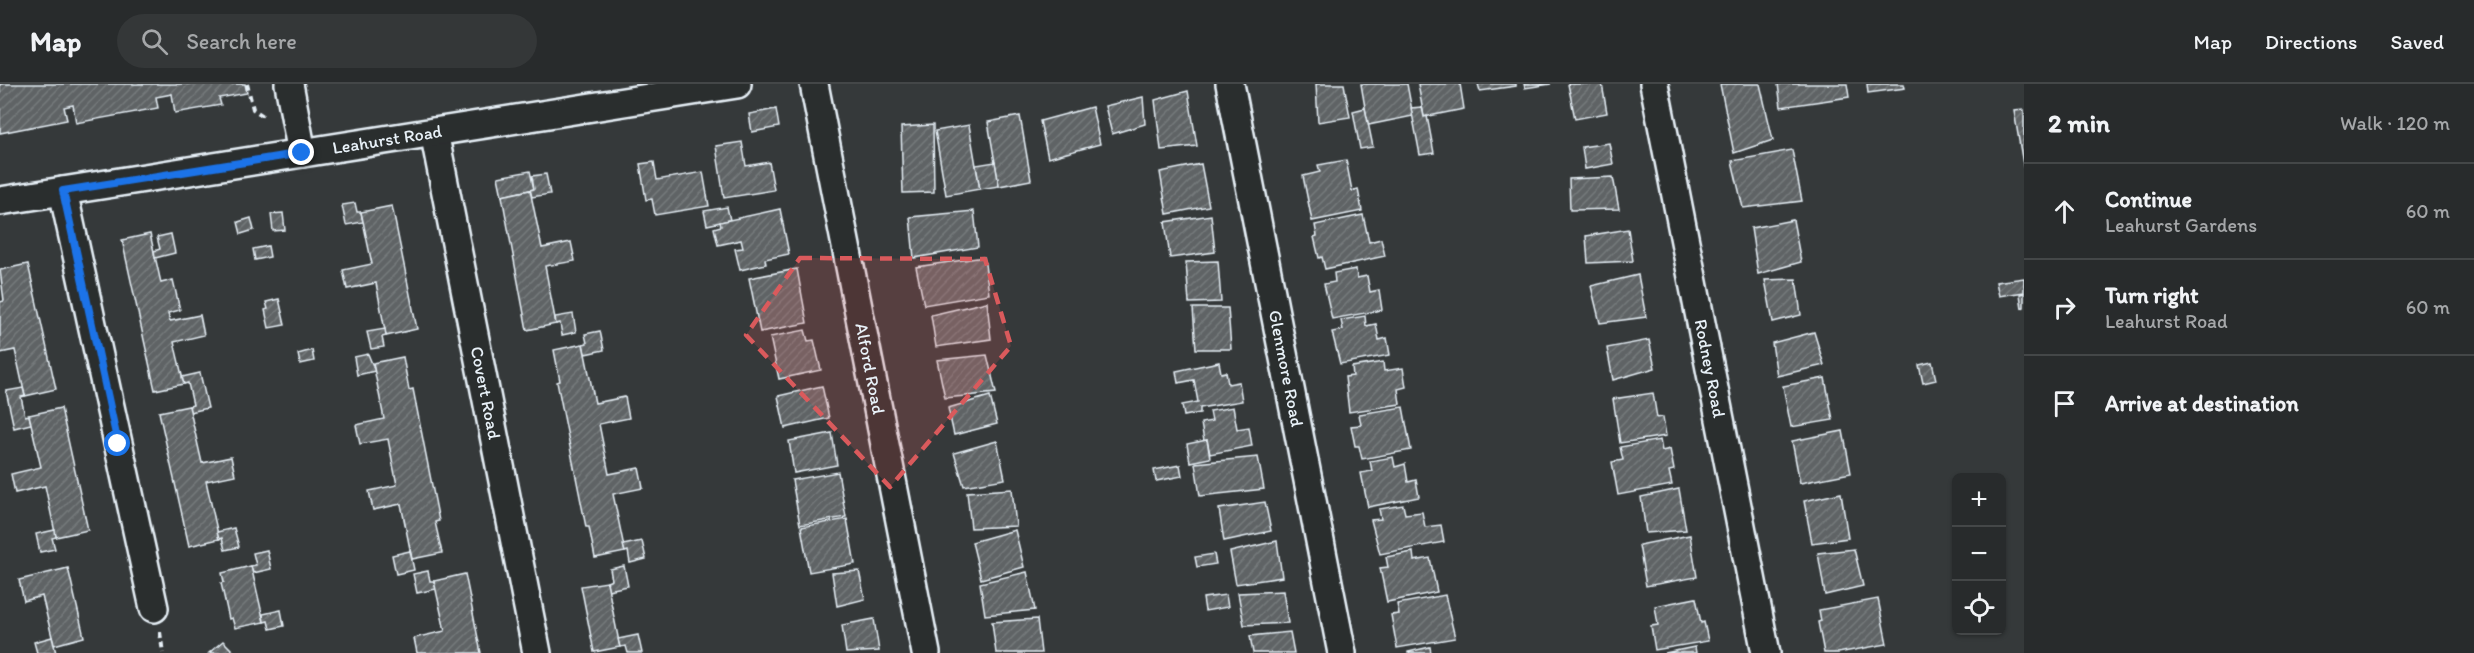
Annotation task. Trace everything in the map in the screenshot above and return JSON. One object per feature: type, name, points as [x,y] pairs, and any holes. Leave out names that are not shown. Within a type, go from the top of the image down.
[{"type":"street","points":[[289,84],[302,153]]},
{"type":"street","name":"Leahurst Road","points":[[0,201],[434,132],[684,88],[737,84]]},
{"type":"street","name":"Alford Road","points":[[814,84],[926,653]]},
{"type":"street","name":"Glenmore Road","points":[[1230,84],[1342,653]]},
{"type":"street","name":"Rodney Road","points":[[1654,84],[1766,653]]},
{"type":"street","name":"Covert Road","points":[[434,132],[537,653]]},
{"type":"street","points":[[63,191],[154,608]]},
{"type":"highlighted area","points":[[800,258],[985,259],[1011,346],[890,487],[746,335]]},
{"type":"building","points":[[0,84],[245,84],[247,93],[219,98],[221,105],[175,113],[172,94],[156,97],[158,108],[76,123],[73,105],[64,107],[67,120],[0,133]]},
{"type":"building","points":[[1316,84],[1344,84],[1350,117],[1318,122]]},
{"type":"building","points":[[1361,84],[1407,84],[1413,116],[1368,125]]},
{"type":"building","points":[[1418,84],[1460,84],[1464,109],[1424,117]]},
{"type":"building","points":[[1478,84],[1516,84],[1516,86],[1480,91]]},
{"type":"building","points":[[1524,84],[1551,84],[1525,88]]},
{"type":"building","points":[[1568,84],[1602,84],[1607,113],[1575,119]]},
{"type":"building","points":[[1720,84],[1760,84],[1773,140],[1734,153]]},
{"type":"building","points":[[1778,84],[1847,84],[1849,97],[1781,107]]},
{"type":"building","points":[[1867,84],[1904,84],[1905,88],[1868,93]]},
{"type":"building","points":[[1188,91],[1197,146],[1161,150],[1155,100]]},
{"type":"building","points":[[1143,97],[1145,124],[1112,134],[1105,106]]},
{"type":"building","points":[[1092,107],[1100,144],[1048,158],[1040,121]]},
{"type":"building","points":[[1422,107],[1424,117],[1427,116],[1434,153],[1420,155],[1411,108]]},
{"type":"building","points":[[1365,108],[1373,147],[1360,149],[1353,111]]},
{"type":"building","points":[[776,109],[779,127],[752,132],[749,114]]},
{"type":"building","points":[[2024,110],[2024,170],[2014,111]]},
{"type":"building","points":[[1020,116],[1031,180],[999,186],[988,122]]},
{"type":"building","points":[[933,125],[934,192],[903,193],[901,127]]},
{"type":"building","points":[[969,125],[980,189],[946,195],[935,131]]},
{"type":"building","points":[[742,142],[746,166],[769,162],[774,190],[724,198],[716,146]]},
{"type":"building","points":[[1609,143],[1613,164],[1585,169],[1582,147]]},
{"type":"building","points":[[1792,150],[1802,201],[1743,208],[1732,161]]},
{"type":"building","points":[[1346,160],[1352,191],[1358,189],[1362,211],[1312,221],[1303,176],[1320,172],[1318,165]]},
{"type":"building","points":[[654,162],[657,180],[703,172],[709,206],[655,215],[652,199],[646,200],[640,164]]},
{"type":"building","points":[[995,162],[999,186],[980,189],[976,165]]},
{"type":"building","points":[[1201,164],[1209,206],[1167,214],[1160,172]]},
{"type":"building","points":[[530,171],[534,189],[502,196],[498,177]]},
{"type":"building","points":[[546,174],[550,194],[532,197],[530,190],[534,189],[532,176]]},
{"type":"building","points":[[1613,177],[1619,209],[1570,210],[1569,179]]},
{"type":"building","points":[[530,190],[542,248],[571,242],[575,261],[545,266],[556,324],[527,330],[502,196]]},
{"type":"building","points":[[355,203],[357,212],[361,212],[363,222],[346,225],[342,205]]},
{"type":"building","points":[[392,206],[417,329],[386,336],[376,283],[347,289],[343,270],[372,264],[361,212]]},
{"type":"building","points":[[727,207],[730,220],[707,225],[704,211]]},
{"type":"building","points":[[780,209],[789,254],[765,259],[766,264],[740,270],[735,249],[743,248],[741,240],[718,245],[714,228],[721,226],[720,222]]},
{"type":"building","points":[[974,211],[978,247],[914,258],[910,217]]},
{"type":"building","points":[[283,213],[285,230],[273,231],[271,214]]},
{"type":"building","points":[[1211,215],[1215,252],[1170,258],[1165,222]]},
{"type":"building","points":[[1363,215],[1369,242],[1381,239],[1385,256],[1325,269],[1322,257],[1319,258],[1314,237],[1317,236],[1315,225]]},
{"type":"building","points":[[251,218],[254,230],[241,234],[238,222]]},
{"type":"building","points":[[1793,220],[1801,262],[1758,274],[1751,228]]},
{"type":"building","points":[[1628,229],[1633,261],[1588,263],[1586,236]]},
{"type":"building","points":[[150,234],[161,283],[173,280],[180,310],[168,313],[170,321],[200,315],[204,335],[174,342],[184,384],[155,390],[122,240]]},
{"type":"building","points":[[171,234],[175,253],[155,258],[154,251],[160,249],[157,237]]},
{"type":"building","points":[[268,246],[270,257],[255,260],[253,249]]},
{"type":"building","points":[[984,257],[989,294],[924,305],[916,267]]},
{"type":"building","points":[[1218,261],[1221,302],[1189,303],[1186,262]]},
{"type":"building","points":[[28,264],[56,389],[25,396],[15,350],[0,353],[0,302],[4,301],[0,270]]},
{"type":"building","points":[[797,269],[807,323],[760,332],[749,278]]},
{"type":"building","points":[[1356,269],[1357,278],[1367,276],[1370,292],[1379,290],[1382,310],[1332,319],[1324,284],[1335,282],[1334,273]]},
{"type":"building","points":[[1638,275],[1646,317],[1600,323],[1591,286]]},
{"type":"building","points":[[2024,278],[2024,292],[1999,296],[1996,282]]},
{"type":"building","points":[[1796,279],[1801,315],[1773,322],[1765,280]]},
{"type":"building","points":[[2024,293],[2024,307],[2022,308],[2020,294]]},
{"type":"building","points":[[279,299],[285,325],[269,328],[265,310],[268,309],[266,302]]},
{"type":"building","points":[[987,302],[991,339],[936,347],[931,315]]},
{"type":"building","points":[[1193,308],[1228,308],[1231,349],[1196,349]]},
{"type":"building","points":[[573,314],[576,332],[562,335],[560,323],[556,324],[555,317]]},
{"type":"building","points":[[1365,316],[1366,326],[1376,324],[1379,340],[1387,338],[1390,355],[1340,364],[1332,332],[1343,330],[1341,320]]},
{"type":"building","points":[[385,329],[386,336],[382,337],[384,347],[371,349],[367,332]]},
{"type":"building","points":[[805,330],[808,341],[814,340],[821,370],[779,379],[770,337]]},
{"type":"building","points":[[600,331],[604,350],[585,354],[583,344],[587,343],[585,334]]},
{"type":"building","points":[[1814,332],[1824,365],[1777,376],[1772,343]]},
{"type":"building","points":[[1649,340],[1655,368],[1613,380],[1607,348]]},
{"type":"building","points":[[583,344],[595,403],[625,397],[629,418],[599,424],[609,474],[639,468],[643,488],[613,494],[625,552],[595,558],[589,527],[586,527],[557,382],[560,381],[554,350]]},
{"type":"building","points":[[312,350],[314,361],[300,364],[298,354]]},
{"type":"building","points":[[368,354],[375,371],[357,375],[354,357]]},
{"type":"building","points":[[987,355],[996,393],[945,398],[937,360]]},
{"type":"building","points":[[403,357],[409,390],[413,389],[439,521],[435,522],[442,553],[412,559],[401,504],[373,510],[369,491],[397,485],[388,439],[360,444],[356,425],[384,419],[373,363]]},
{"type":"building","points":[[1219,362],[1221,373],[1226,372],[1228,384],[1239,382],[1242,401],[1200,408],[1200,413],[1184,416],[1182,405],[1198,402],[1194,380],[1178,383],[1176,371]]},
{"type":"building","points":[[1383,362],[1384,371],[1403,368],[1406,387],[1398,389],[1400,404],[1349,412],[1345,377],[1353,376],[1352,367]]},
{"type":"building","points":[[1932,362],[1936,380],[1923,383],[1919,365]]},
{"type":"building","points":[[200,373],[208,408],[190,412],[189,406],[193,405],[188,383],[184,384],[182,377]]},
{"type":"building","points":[[1825,378],[1833,420],[1791,427],[1783,386]]},
{"type":"building","points":[[822,386],[829,418],[785,428],[778,396]]},
{"type":"building","points":[[23,388],[25,396],[21,397],[25,416],[29,415],[31,424],[14,428],[6,391]]},
{"type":"building","points":[[1653,393],[1657,418],[1663,417],[1666,436],[1620,443],[1613,399]]},
{"type":"building","points":[[990,396],[997,424],[954,435],[948,408]]},
{"type":"building","points":[[189,406],[202,463],[231,457],[235,475],[206,481],[219,539],[189,546],[159,412]]},
{"type":"building","points":[[1233,407],[1237,429],[1249,427],[1252,446],[1210,454],[1207,440],[1204,441],[1201,423],[1212,421],[1210,411]]},
{"type":"building","points":[[1403,407],[1411,450],[1362,459],[1359,446],[1355,446],[1351,426],[1361,425],[1359,414]]},
{"type":"building","points":[[61,408],[88,530],[56,537],[45,486],[15,493],[11,474],[41,467],[29,415]]},
{"type":"building","points":[[1843,431],[1851,473],[1800,483],[1792,441]]},
{"type":"building","points":[[832,433],[837,465],[794,473],[789,441]]},
{"type":"building","points":[[1207,440],[1210,458],[1190,462],[1187,444]]},
{"type":"building","points":[[1660,440],[1662,451],[1670,449],[1674,470],[1669,471],[1672,485],[1618,495],[1612,462],[1623,460],[1620,447]]},
{"type":"building","points":[[997,441],[1005,479],[964,486],[954,453]]},
{"type":"building","points":[[1258,457],[1264,489],[1200,496],[1195,463]]},
{"type":"building","points":[[1393,457],[1395,467],[1405,464],[1408,482],[1416,480],[1419,497],[1368,507],[1361,473],[1372,471],[1370,461]]},
{"type":"building","points":[[1180,465],[1182,476],[1156,481],[1154,470]]},
{"type":"building","points":[[838,472],[846,517],[800,525],[792,480]]},
{"type":"building","points":[[1012,489],[1016,526],[971,528],[967,492]]},
{"type":"building","points":[[1679,489],[1686,530],[1646,533],[1641,497]]},
{"type":"building","points":[[1841,493],[1848,538],[1812,543],[1804,501]]},
{"type":"building","points":[[1265,502],[1271,531],[1224,541],[1219,509]]},
{"type":"building","points":[[1403,505],[1405,514],[1422,512],[1425,527],[1441,525],[1444,542],[1380,554],[1371,520],[1381,519],[1379,509]]},
{"type":"building","points":[[847,519],[855,564],[809,572],[801,527]]},
{"type":"building","points":[[234,528],[239,547],[225,550],[222,538],[219,539],[217,532]]},
{"type":"building","points":[[55,530],[56,537],[52,538],[55,549],[40,552],[36,534]]},
{"type":"building","points":[[1015,530],[1024,567],[981,579],[972,542]]},
{"type":"building","points":[[1690,535],[1697,577],[1646,586],[1639,545]]},
{"type":"building","points":[[642,541],[646,559],[630,563],[628,551],[625,552],[623,545]]},
{"type":"building","points":[[1277,541],[1282,577],[1236,584],[1230,552]]},
{"type":"building","points":[[1854,549],[1863,586],[1825,595],[1818,553]]},
{"type":"building","points":[[267,550],[271,569],[253,573],[251,566],[256,565],[253,553]]},
{"type":"building","points":[[410,551],[414,570],[396,574],[392,555]]},
{"type":"building","points":[[1413,552],[1414,561],[1430,558],[1437,592],[1387,602],[1380,568],[1388,567],[1386,557]]},
{"type":"building","points":[[1214,554],[1216,564],[1197,567],[1195,557]]},
{"type":"building","points":[[251,566],[264,622],[235,628],[232,618],[229,619],[221,583],[224,582],[222,573]]},
{"type":"building","points":[[624,566],[628,586],[608,590],[607,582],[612,580],[610,569]]},
{"type":"building","points":[[68,568],[84,637],[54,645],[42,596],[24,601],[19,580]]},
{"type":"building","points":[[428,571],[430,581],[434,581],[436,589],[417,593],[413,574]]},
{"type":"building","points":[[859,571],[865,599],[837,606],[832,573]]},
{"type":"building","points":[[1027,572],[1035,610],[985,615],[980,583]]},
{"type":"building","points":[[465,574],[481,653],[417,653],[414,638],[445,631],[434,581]]},
{"type":"building","points":[[607,582],[620,647],[594,652],[581,586]]},
{"type":"building","points":[[1283,591],[1288,623],[1244,625],[1238,593]]},
{"type":"building","points":[[1226,595],[1228,607],[1205,611],[1203,598]]},
{"type":"building","points":[[1445,595],[1455,638],[1397,648],[1391,615],[1399,614],[1397,604]]},
{"type":"building","points":[[1696,598],[1701,623],[1704,622],[1708,641],[1655,650],[1651,626],[1658,625],[1655,606]]},
{"type":"building","points":[[1878,599],[1887,644],[1838,653],[1824,653],[1818,622],[1821,621],[1819,610]]},
{"type":"building","points":[[281,610],[284,626],[270,629],[268,621],[264,622],[263,614]]},
{"type":"building","points":[[874,619],[879,651],[846,653],[842,625]]},
{"type":"building","points":[[1037,619],[1041,653],[996,653],[992,622]]},
{"type":"building","points":[[1290,632],[1294,653],[1253,653],[1250,636]]},
{"type":"building","points":[[638,635],[642,653],[628,653],[626,646],[620,647],[618,639]]},
{"type":"building","points":[[52,637],[56,653],[37,653],[34,642]]},
{"type":"building","points":[[223,641],[235,653],[209,653]]},
{"type":"building","points":[[1430,647],[1431,653],[1408,653],[1408,652]]},
{"type":"building","points":[[1695,647],[1696,653],[1665,653]]},
{"type":"route","points":[[118,444],[63,191],[302,153]]}]
